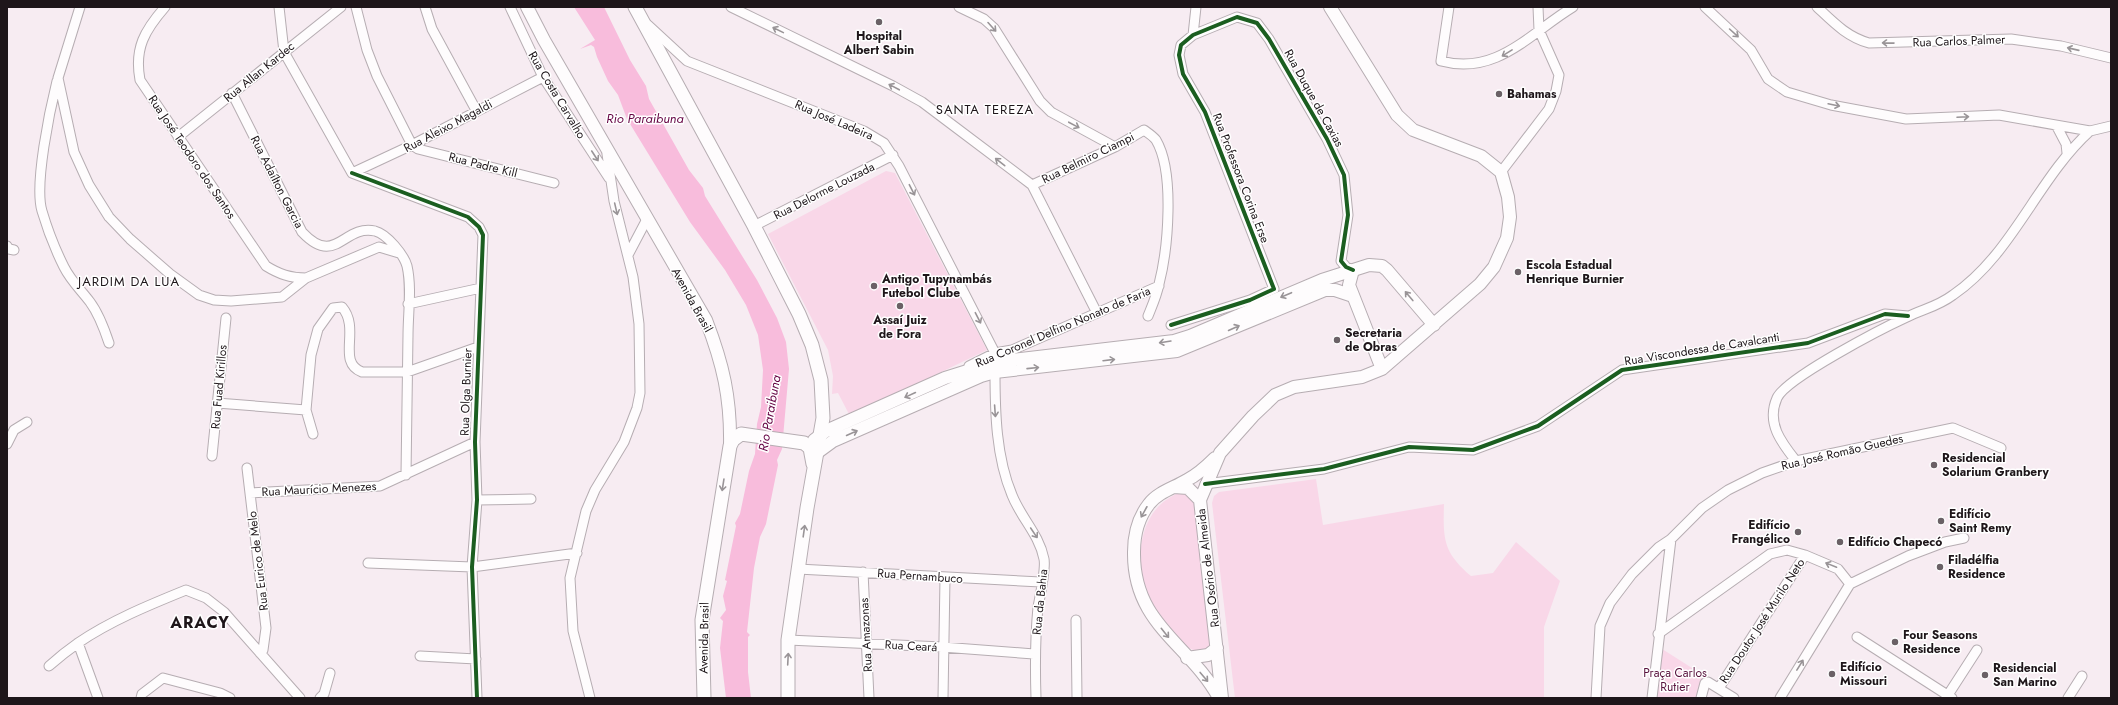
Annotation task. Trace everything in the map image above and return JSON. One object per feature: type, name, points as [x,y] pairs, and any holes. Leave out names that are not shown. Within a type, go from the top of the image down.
[{"type":"highway","points":[[638,13],[754,226],[799,314],[812,345],[821,380],[823,418],[818,452],[813,470],[788,640],[788,698]]},
{"type":"highway","points":[[800,443],[815,434],[823,418]]},
{"type":"highway","points":[[730,446],[733,440],[743,434],[800,443],[810,448],[813,470]]},
{"type":"highway","name":"Avenida Brasil","points":[[704,698],[702,656],[704,602],[730,446]]},
{"type":"main road","name":"Avenida Brasil","points":[[527,7],[708,326],[718,351],[729,398],[731,419],[730,446]]},
{"type":"main road","points":[[1330,7],[1397,115],[1413,130],[1480,156],[1501,172]]},
{"type":"main road","name":"Rua Osório de Almeida","points":[[1222,698],[1200,504],[1206,484],[1220,453],[1253,416],[1275,395],[1294,387],[1362,377],[1382,369],[1480,284],[1494,267],[1507,238],[1510,217],[1508,197],[1501,172]]},
{"type":"main road","points":[[996,362],[1070,359],[1177,351],[1324,285],[1353,270],[1369,265],[1382,266],[1434,325]]},
{"type":"main road","points":[[1353,270],[1349,285],[1382,369]]},
{"type":"main road","points":[[1324,285],[1353,296]]},
{"type":"main road","name":"Rua Coronel Delfino Nonato de Faria","points":[[818,452],[833,441],[945,378],[996,362]]},
{"type":"main road","name":"Rua Coronel Delfino Nonato de Faria","points":[[800,443],[820,436],[826,431],[880,414],[953,388],[996,362]]},
{"type":"main road","points":[[731,419],[735,429],[743,434]]},
{"type":"main road","points":[[1218,698],[1187,658],[1163,631],[1146,606],[1135,570],[1134,556],[1135,533],[1142,514],[1158,496],[1177,488],[1193,477],[1220,453]]},
{"type":"main road","points":[[1177,488],[1206,484]]},
{"type":"main road","points":[[1177,488],[1192,491],[1200,504]]},
{"type":"main road","points":[[1187,658],[1208,655],[1217,648]]},
{"type":"street","points":[[80,7],[58,78],[45,144],[40,190],[41,210],[64,268],[72,281],[90,302],[103,324],[109,343]]},
{"type":"street","name":"Rua José Teodoro dos Santos","points":[[164,7],[144,34],[139,50],[138,69],[140,80],[266,266],[278,274],[295,278],[306,278]]},
{"type":"street","points":[[279,7],[284,52],[352,173]]},
{"type":"street","name":"Rua Allan Kardec","points":[[178,137],[341,7]]},
{"type":"street","points":[[356,7],[369,57],[412,145]]},
{"type":"street","points":[[425,7],[432,29],[476,110]]},
{"type":"street","name":"Rua Costa Carvalho","points":[[510,7],[543,77],[610,180]]},
{"type":"street","points":[[732,7],[893,86],[922,102],[1032,185],[1097,313]]},
{"type":"street","points":[[959,7],[984,19],[994,28],[1040,101],[1051,112],[1115,146]]},
{"type":"street","points":[[1193,35],[1196,7]]},
{"type":"street","points":[[1449,7],[1441,60],[1452,64],[1472,63],[1502,56],[1556,17],[1573,7]]},
{"type":"street","points":[[1705,7],[1751,50],[1768,79],[1787,92],[1831,105],[1906,119],[1999,115],[2016,116],[2090,131],[2111,126]]},
{"type":"street","name":"Rua Carlos Palmer","points":[[1817,7],[1843,31],[1857,39],[1869,42],[2011,39],[2061,46],[2111,58]]},
{"type":"street","points":[[1501,172],[1549,109],[1556,91],[1559,75],[1539,30],[1538,8]]},
{"type":"street","points":[[1538,8],[1545,14],[1556,17]]},
{"type":"street","name":"Rua José Ladeira","points":[[638,13],[687,61],[864,131],[884,143],[893,155],[996,362]]},
{"type":"street","name":"Rua Duque de Caxias","points":[[1193,35],[1237,17],[1257,23],[1269,39],[1327,139],[1344,175],[1348,215],[1341,261],[1346,267],[1353,270]]},
{"type":"street","name":"Rua Professora Corina Erse","points":[[1170,325],[1250,300],[1274,289],[1205,112],[1183,74],[1179,55],[1181,45],[1193,35]]},
{"type":"street","name":"Rua Aleixo Magaldi","points":[[352,173],[412,145],[476,110],[543,77]]},
{"type":"street","points":[[58,78],[74,152],[89,185],[109,217],[130,239],[170,274],[199,295],[214,300],[231,301],[282,297],[306,278],[379,247],[399,253]]},
{"type":"street","name":"Rua Adaílton Garcia","points":[[232,93],[302,232],[314,244],[331,246],[357,233],[375,232],[392,242],[407,265],[410,295],[408,304],[406,475]]},
{"type":"street","points":[[2056,125],[2066,144],[2067,153]]},
{"type":"street","name":"Rua Belmiro Ciampi","points":[[1032,185],[1115,146],[1144,130],[1155,139],[1162,156],[1168,183],[1166,243],[1159,286]]},
{"type":"street","points":[[1796,461],[1782,444],[1775,430],[1773,416],[1777,397],[1807,372],[1908,316],[1930,309],[1953,295],[1975,278],[1996,253],[2067,153],[2090,131]]},
{"type":"street","name":"Rua Costa Carvalho","points":[[590,698],[573,631],[570,578],[586,511],[595,490],[624,442],[637,408],[640,393],[639,324],[628,255],[610,180],[609,159],[604,144]]},
{"type":"street","name":"Rua Padre Kill","points":[[412,145],[418,149],[554,183]]},
{"type":"street","name":"Rua Delorme Louzada","points":[[754,226],[893,155]]},
{"type":"street","name":"Rua Olga Burnier","points":[[352,173],[468,217],[479,227],[483,235],[475,442],[478,500],[472,567],[477,698]]},
{"type":"street","points":[[628,255],[647,219]]},
{"type":"street","points":[[638,237],[657,237]]},
{"type":"street","points":[[1148,316],[1159,286]]},
{"type":"street","name":"Rua Coronel Delfino Nonato de Faria","points":[[996,362],[1012,350],[1159,286]]},
{"type":"street","points":[[408,304],[481,288]]},
{"type":"street","points":[[313,434],[306,410],[311,355],[318,329],[333,308],[342,307],[348,314],[350,324],[349,360],[356,369],[362,372],[407,372],[478,347]]},
{"type":"street","name":"Rua Viscondessa de Cavalcanti","points":[[1206,484],[1324,469],[1409,447],[1473,450],[1538,426],[1622,370],[1808,343],[1885,314],[1908,316]]},
{"type":"street","name":"Rua Fuad Kirillos","points":[[212,456],[226,318]]},
{"type":"street","name":"Rua da Bahia","points":[[996,362],[995,413],[1004,471],[1011,494],[1020,512],[1039,540],[1044,561],[1034,654],[1036,698]]},
{"type":"street","points":[[217,403],[306,410]]},
{"type":"street","points":[[7,444],[14,430],[27,422]]},
{"type":"street","name":"Rua José Romão Guedes","points":[[1596,698],[1600,626],[1610,603],[1632,574],[1659,547],[1671,539],[1702,508],[1728,490],[1762,473],[1796,461],[1953,428],[2001,448]]},
{"type":"street","name":"Rua Maurício Menezes","points":[[250,493],[380,486],[475,442]]},
{"type":"street","name":"Rua Eurico de Melo","points":[[248,468],[266,628],[263,650],[260,654]]},
{"type":"street","points":[[1200,504],[1203,497],[1213,486],[1221,481]]},
{"type":"street","points":[[478,500],[531,499]]},
{"type":"street","points":[[1780,698],[1850,584],[1908,556],[1945,542],[1964,538]]},
{"type":"street","points":[[1652,698],[1658,634],[1671,539]]},
{"type":"street","points":[[1658,634],[1770,554],[1787,550],[1805,555],[1838,569],[1850,584]]},
{"type":"street","points":[[368,563],[472,567],[577,553]]},
{"type":"street","name":"Rua Doutor José Murilo Neto","points":[[1719,688],[1805,555]]},
{"type":"street","name":"Rua Pernambuco","points":[[798,569],[1041,582]]},
{"type":"street","name":"Rua Amazonas","points":[[863,572],[869,698]]},
{"type":"street","points":[[943,698],[942,647],[945,578]]},
{"type":"street","points":[[49,666],[78,643],[154,603],[186,590],[206,598],[224,612],[300,698]]},
{"type":"street","points":[[1076,620],[1077,698]]},
{"type":"street","points":[[1857,637],[1949,697],[1977,650]]},
{"type":"street","name":"Rua Ceará","points":[[788,640],[942,647],[1034,654]]},
{"type":"street","points":[[78,643],[98,698]]},
{"type":"street","points":[[420,656],[476,659]]},
{"type":"street","points":[[320,698],[324,694],[330,673]]},
{"type":"street","points":[[2068,698],[2082,676]]},
{"type":"street","points":[[141,698],[142,694],[163,678],[206,689],[230,698]]},
{"type":"street","points":[[1701,698],[1705,683],[1712,683],[1734,698]]},
{"type":"green space","name":"Antigo Tupynambás Futebol Clube","points":[[886,171],[895,173],[987,350],[850,416],[838,393],[832,394],[833,376],[828,350],[768,234]]},
{"type":"green space","points":[[1316,479],[1323,525],[1444,504],[1445,536],[1450,552],[1455,560],[1471,576],[1493,573],[1516,542],[1560,581],[1544,627],[1544,698],[1235,698],[1212,503],[1214,496],[1219,492]]},
{"type":"green space","points":[[1185,491],[1194,498],[1211,646],[1203,652],[1192,650],[1185,645],[1163,621],[1146,594],[1140,564],[1142,539],[1150,517],[1166,500],[1177,493]]},
{"type":"green space","name":"Praça Carlos Rutier","points":[[1659,647],[1703,675],[1698,698],[1655,698]]},
{"type":"water","name":"Rio Paraibuna","points":[[574,7],[604,7],[630,60],[646,86],[649,99],[689,170],[703,188],[705,196],[757,280],[777,318],[786,342],[789,369],[782,449],[777,460],[778,465],[766,524],[760,537],[754,568],[747,632],[750,635],[748,637],[748,672],[751,698],[726,698],[720,648],[723,621],[720,618],[726,610],[723,596],[727,581],[725,580],[736,526],[735,523],[740,514],[749,471],[755,454],[757,424],[761,407],[763,370],[758,335],[746,305],[725,270],[690,222],[627,119],[618,95],[608,81],[594,47],[591,45],[580,49],[595,40]]},
{"type":"cycle path","points":[[1171,325],[1250,300],[1274,289],[1205,112],[1183,74],[1179,55],[1181,45],[1193,35],[1237,17],[1257,23],[1269,39],[1327,139],[1344,175],[1348,215],[1341,261],[1346,267],[1353,270]]},
{"type":"cycle path","points":[[352,173],[468,217],[479,227],[483,235],[475,442],[477,500],[472,567],[477,698]]},
{"type":"cycle path","points":[[1205,484],[1324,469],[1409,447],[1473,450],[1538,426],[1622,370],[1808,343],[1885,314],[1908,316]]},
{"type":"place","name":"Hospital Albert Sabin","points":[[879,22]]},
{"type":"place","name":"Bahamas","points":[[1499,94]]},
{"type":"place","name":"Escola Estadual Henrique Burnier","points":[[1518,272]]},
{"type":"place","name":"Antigo Tupynambás Futebol Clube","points":[[874,286]]},
{"type":"place","name":"Assaí Juiz de Fora","points":[[900,306]]},
{"type":"place","name":"Secretaria de Obras","points":[[1337,340]]},
{"type":"place","name":"Residencial Solarium Granbery","points":[[1934,465]]},
{"type":"place","name":"Edifício Saint Remy","points":[[1941,521]]},
{"type":"place","name":"Edifício Frangélico","points":[[1798,532]]},
{"type":"place","name":"Edifício Chapecó","points":[[1840,542]]},
{"type":"place","name":"Filadélfia Residence","points":[[1940,567]]},
{"type":"place","name":"Four Seasons Residence","points":[[1895,642]]},
{"type":"place","name":"Edifício Missouri","points":[[1832,674]]},
{"type":"place","name":"Residencial San Marino","points":[[1985,675]]},
{"type":"district","name":"SANTA TEREZA","points":[[985,109]]},
{"type":"district","name":"JARDIM DA LUA","points":[[129,281]]},
{"type":"district","name":"ARACY","points":[[200,622]]}]
